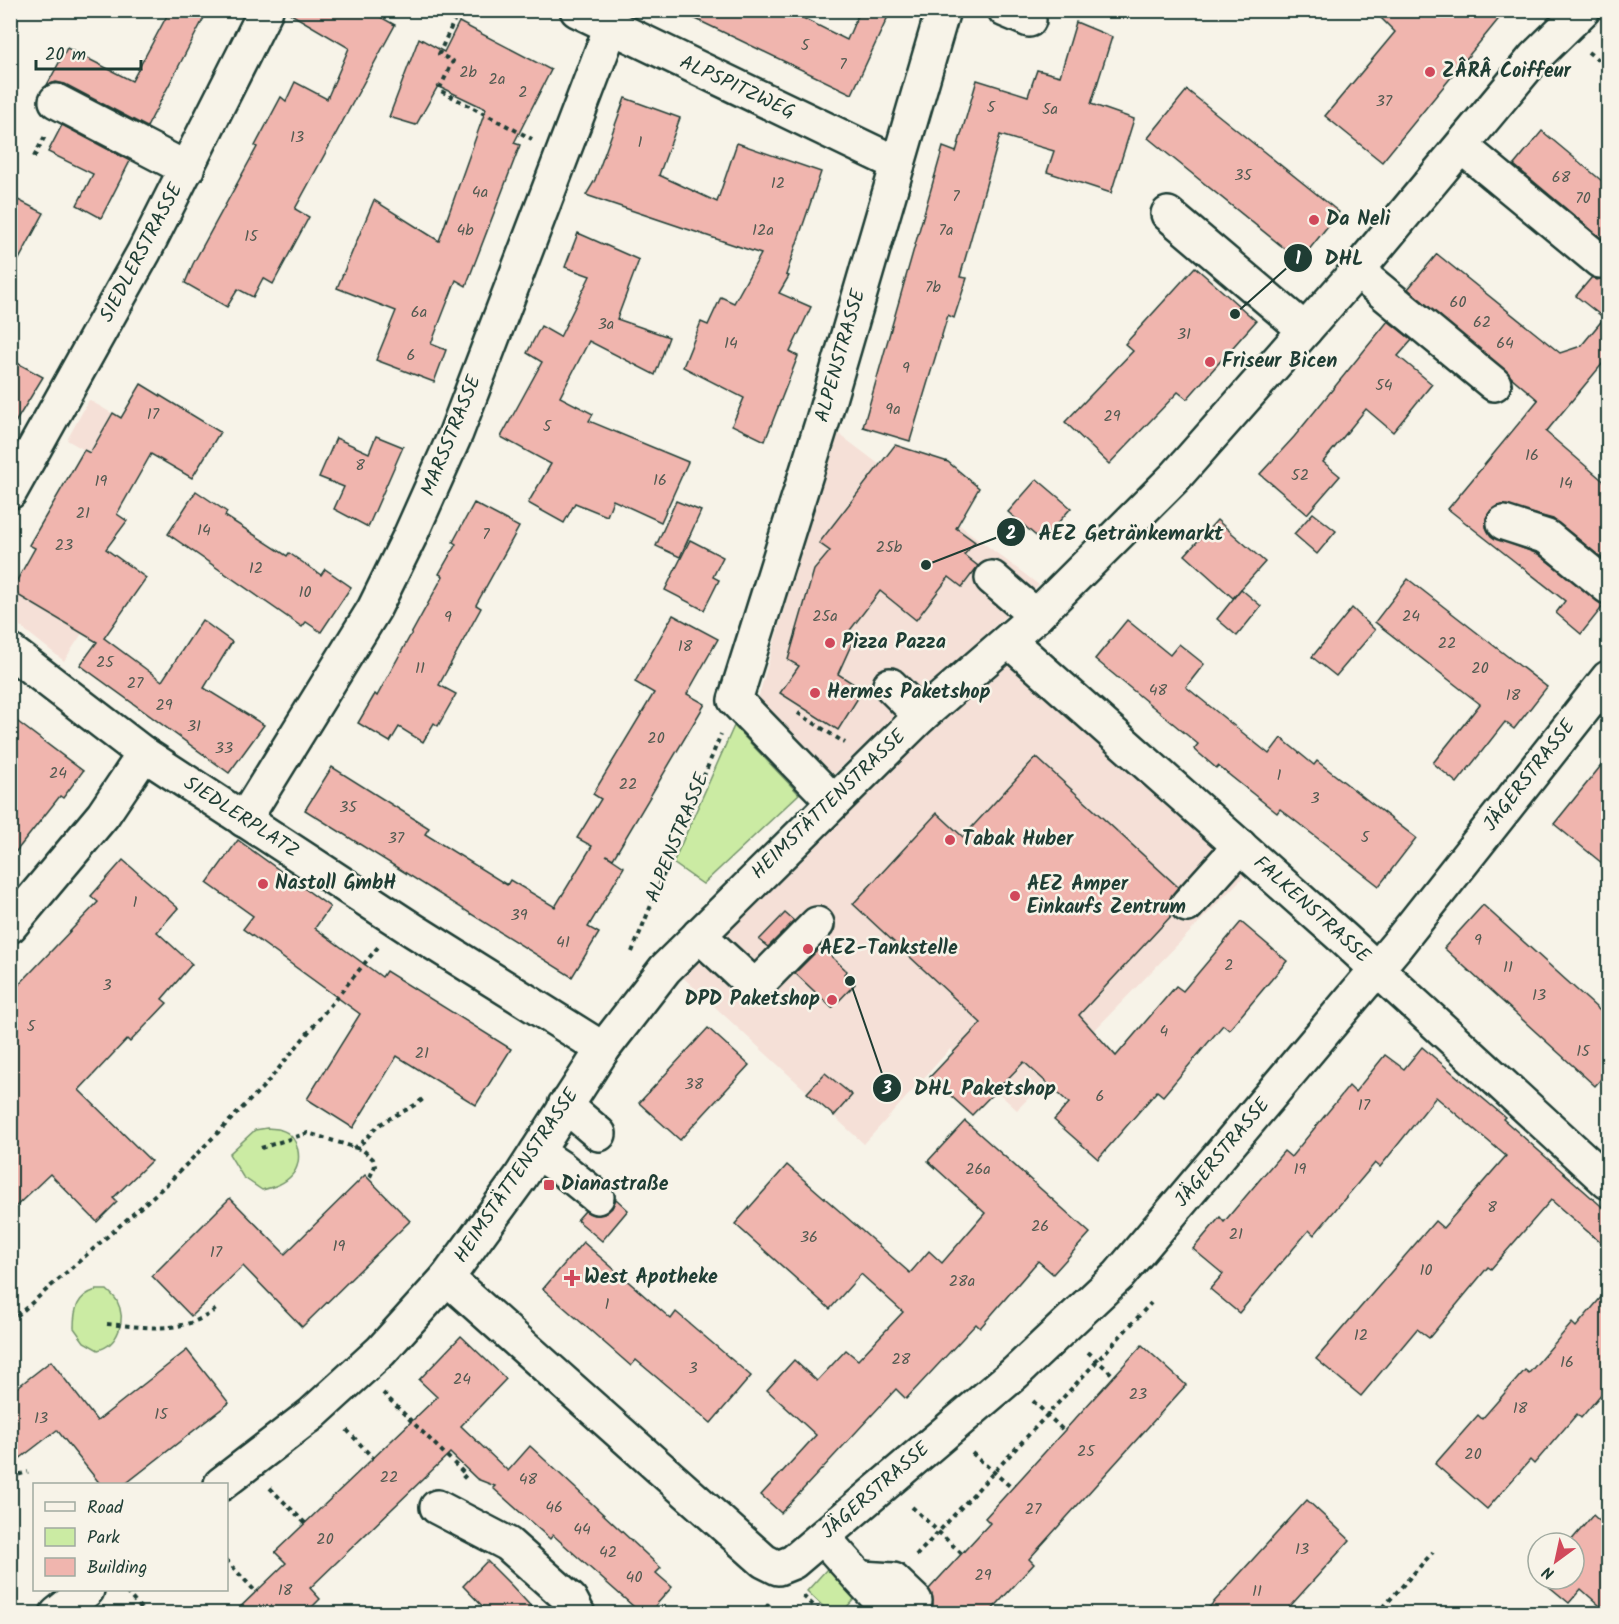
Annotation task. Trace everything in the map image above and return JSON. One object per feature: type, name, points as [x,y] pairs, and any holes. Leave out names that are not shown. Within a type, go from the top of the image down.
[{"type":"street","name":"SIEDLERSTRASSE","points":[[10,492],[144,252],[266,10]]},
{"type":"street","name":"ALPSPITZWEG","points":[[577,10],[898,164]]},
{"type":"street","name":"ALPENSTRASSE","points":[[735,700],[823,420],[943,10]]},
{"type":"street","name":"HEIMSTÄTTENSTRASSE","points":[[223,1483],[363,1370],[447,1278],[537,1152],[603,1049],[665,969],[699,935],[771,879],[809,841],[833,801],[875,778],[935,715],[1176,476],[1357,271],[1535,57],[1583,10]]},
{"type":"street","points":[[1602,10],[1608,18]]},
{"type":"street","name":"MARSSTRASSE","points":[[244,820],[374,609],[410,536],[456,433],[611,27]]},
{"type":"street","points":[[56,101],[186,169]]},
{"type":"street","points":[[1462,147],[1600,261]]},
{"type":"street","points":[[1168,214],[1305,330]]},
{"type":"street","points":[[1357,271],[1494,384]]},
{"type":"street","points":[[1504,523],[1547,537],[1608,587]]},
{"type":"street","points":[[992,578],[1036,616]]},
{"type":"street","name":"FALKENSTRASSE","points":[[1009,641],[1377,969],[1608,1182]]},
{"type":"street","name":"SIEDLERPLATZ","points":[[10,651],[144,754],[396,919],[603,1049]]},
{"type":"street","name":"JÄGERSTRASSE","points":[[447,1278],[764,1560],[778,1569],[793,1562],[1033,1357],[1119,1275],[1377,969],[1521,769],[1608,678]]},
{"type":"street","points":[[890,685],[935,715]]},
{"type":"street","points":[[735,700],[833,801]]},
{"type":"street","points":[[10,926],[103,816],[144,754]]},
{"type":"street","points":[[1187,905],[1240,846]]},
{"type":"street","points":[[699,935],[755,987],[817,924]]},
{"type":"street","points":[[566,1106],[599,1134]]},
{"type":"street","points":[[537,1152],[597,1197]]},
{"type":"street","points":[[437,1507],[508,1544],[570,1599],[578,1614]]},
{"type":"street","points":[[823,1537],[891,1593]]},
{"type":"street","points":[[57,1614],[86,1591]]},
{"type":"path","points":[[459,10],[439,54],[453,61],[439,90],[562,155]]},
{"type":"path","name":"ALPENSTRASSE","points":[[629,959],[735,700]]},
{"type":"path","points":[[10,1322],[166,1185],[266,1084],[385,938],[396,919]]},
{"type":"path","points":[[353,1148],[360,1145],[391,1117],[423,1099]]},
{"type":"path","points":[[261,1148],[308,1134],[363,1150],[373,1158],[375,1166],[369,1179]]},
{"type":"path","points":[[891,1593],[939,1532],[1151,1304]]},
{"type":"path","points":[[106,1324],[146,1328],[187,1325],[201,1321],[216,1309]]},
{"type":"path","points":[[1083,1348],[1114,1376]]},
{"type":"path","points":[[363,1370],[466,1475],[437,1507]]},
{"type":"path","points":[[1030,1399],[1064,1431]]},
{"type":"path","points":[[340,1423],[373,1458]]},
{"type":"path","points":[[969,1451],[1012,1488]]},
{"type":"path","points":[[10,1477],[28,1472]]},
{"type":"path","points":[[265,1483],[305,1523]]},
{"type":"path","points":[[908,1504],[962,1554]]},
{"type":"path","points":[[1377,1614],[1433,1552]]},
{"type":"path","points":[[228,1562],[256,1592]]},
{"type":"path","points":[[126,1592],[146,1614]]},
{"type":"shaded area","points":[[89,400],[141,430],[119,470],[67,440]]},
{"type":"shaded area","points":[[835,431],[1039,585],[832,776],[758,699]]},
{"type":"shaded area","points":[[25,566],[98,609],[64,661],[11,619],[11,591]]},
{"type":"shaded area","points":[[1005,652],[1252,868],[1017,1110],[950,1049],[864,1144],[676,971]]},
{"type":"green space","points":[[734,726],[799,794],[703,884],[673,863]]},
{"type":"green space","points":[[279,1129],[292,1137],[299,1156],[296,1170],[289,1178],[278,1185],[262,1190],[243,1177],[229,1154],[255,1130]]},
{"type":"green space","points":[[96,1290],[107,1290],[112,1295],[120,1308],[121,1316],[119,1331],[111,1343],[98,1350],[84,1342],[74,1328],[78,1304],[85,1296]]},
{"type":"green space","points":[[827,1569],[836,1571],[860,1593],[841,1613],[831,1614],[807,1591]]},
{"type":"building","points":[[170,10],[208,10],[147,127],[65,84],[56,82],[47,85],[67,48],[132,81]]},
{"type":"building","points":[[284,10],[368,10],[395,25],[295,209],[309,217],[273,284],[263,278],[253,297],[238,289],[227,307],[185,283],[193,264],[257,147],[255,146],[281,97],[286,101],[295,82],[327,99],[349,48]]},
{"type":"building","points":[[677,10],[787,10],[847,40],[860,10],[891,10],[852,94]]},
{"type":"building","points":[[1373,10],[1506,10],[1382,162],[1325,116],[1395,32]]},
{"type":"building","points":[[459,22],[551,70],[514,143],[520,145],[466,286],[456,280],[431,344],[446,350],[434,382],[376,360],[396,311],[337,288],[374,200],[439,241],[486,109],[438,86],[416,125],[389,117],[419,38],[444,52]]},
{"type":"building","points":[[1076,22],[1112,37],[1091,104],[1134,119],[1111,193],[1047,172],[1054,151],[1000,135],[960,277],[967,278],[954,318],[948,315],[910,441],[863,427],[943,147],[956,152],[977,80],[1028,96],[1037,70],[1060,76]]},
{"type":"building","points":[[1187,90],[1339,212],[1300,261],[1148,138]]},
{"type":"building","points":[[625,98],[680,118],[659,175],[717,202],[737,143],[821,172],[786,275],[789,276],[779,293],[811,307],[790,352],[798,356],[765,441],[732,425],[744,398],[683,367],[701,322],[708,325],[721,297],[734,303],[761,254],[586,195],[595,180]]},
{"type":"building","points":[[62,125],[130,161],[101,218],[77,205],[93,174],[48,152]]},
{"type":"building","points":[[1542,131],[1608,186],[1608,244],[1514,165]]},
{"type":"building","points":[[10,196],[44,213],[10,276]]},
{"type":"building","points":[[578,233],[639,260],[617,319],[669,337],[655,375],[589,341],[560,397],[593,414],[589,421],[688,462],[661,522],[613,500],[607,516],[575,503],[564,523],[528,503],[551,464],[501,437],[542,362],[527,353],[541,326],[560,337],[590,276],[565,267]]},
{"type":"building","points":[[1437,254],[1560,353],[1581,346],[1604,318],[1576,296],[1592,277],[1597,280],[1608,277],[1608,357],[1546,432],[1608,485],[1608,563],[1553,519],[1501,505],[1491,510],[1486,518],[1486,527],[1491,536],[1538,554],[1604,605],[1581,634],[1556,613],[1565,601],[1448,509],[1538,400],[1408,289]]},
{"type":"building","points":[[1195,267],[1256,321],[1187,399],[1178,392],[1109,464],[1065,422],[1133,351],[1125,344]]},
{"type":"building","points":[[1388,321],[1412,340],[1398,356],[1432,384],[1393,432],[1366,409],[1323,462],[1340,476],[1307,514],[1260,474],[1294,437]]},
{"type":"building","points":[[10,359],[43,377],[10,431]]},
{"type":"building","points":[[141,384],[220,432],[192,478],[151,454],[117,514],[127,521],[106,549],[146,578],[104,638],[162,681],[202,620],[232,642],[204,688],[264,725],[229,773],[80,665],[97,642],[11,591],[35,548],[29,545],[84,450],[90,453],[113,413],[121,418]]},
{"type":"building","points":[[376,436],[403,447],[368,527],[334,509],[344,487],[319,477],[336,438],[369,453]]},
{"type":"building","points":[[895,445],[948,462],[979,488],[956,528],[975,542],[964,555],[978,566],[962,587],[949,577],[916,620],[880,591],[844,638],[852,643],[838,674],[863,690],[838,730],[780,693],[799,666],[788,660],[814,570],[830,551],[819,543]]},
{"type":"building","points":[[1037,479],[1071,508],[1042,541],[1008,512]]},
{"type":"building","points":[[196,491],[227,512],[225,516],[287,556],[289,553],[321,575],[325,569],[351,587],[321,632],[306,622],[302,627],[168,534]]},
{"type":"building","points":[[676,501],[701,511],[680,557],[656,546]]},
{"type":"building","points":[[474,503],[519,527],[476,605],[481,608],[439,685],[456,694],[438,726],[434,723],[423,742],[399,727],[390,742],[358,723],[375,694],[377,696],[443,576],[439,574],[456,544],[453,542]]},
{"type":"building","points":[[1313,513],[1336,531],[1317,554],[1294,534]]},
{"type":"building","points":[[1217,520],[1265,562],[1233,598],[1185,555]]},
{"type":"building","points":[[690,540],[723,557],[713,577],[719,580],[704,610],[665,590]]},
{"type":"building","points":[[1408,579],[1547,687],[1514,729],[1505,722],[1457,783],[1433,763],[1480,704],[1375,622]]},
{"type":"building","points":[[1241,589],[1261,606],[1237,636],[1217,619]]},
{"type":"building","points":[[1352,608],[1375,630],[1336,676],[1312,657]]},
{"type":"building","points":[[673,615],[718,639],[687,694],[705,704],[613,859],[606,855],[624,867],[588,927],[599,933],[572,977],[305,810],[332,767],[429,828],[425,834],[507,885],[510,880],[555,907],[592,846],[577,838],[601,799],[593,794],[654,693],[635,682]]},
{"type":"building","points":[[1127,620],[1170,655],[1179,644],[1204,664],[1186,687],[1269,754],[1281,738],[1314,765],[1317,761],[1416,838],[1379,886],[1280,809],[1277,813],[1218,766],[1216,768],[1194,749],[1198,744],[1095,659]]},
{"type":"building","points":[[10,716],[83,771],[63,798],[60,796],[10,859]]},
{"type":"building","points":[[1036,757],[1178,887],[1169,901],[1172,915],[1079,1015],[1116,1056],[1176,986],[1183,991],[1241,922],[1287,961],[1229,1030],[1223,1025],[1163,1096],[1157,1091],[1098,1159],[1054,1120],[1069,1103],[1024,1062],[972,1115],[930,1077],[981,1023],[853,904],[937,813],[963,837]]},
{"type":"building","points":[[1608,757],[1608,868],[1554,824]]},
{"type":"building","points":[[238,840],[330,907],[315,928],[382,977],[386,971],[511,1049],[476,1105],[397,1056],[353,1128],[307,1099],[360,1014],[243,929],[253,916],[207,883]]},
{"type":"building","points":[[123,860],[178,908],[157,932],[192,964],[162,999],[167,1003],[130,1042],[127,1039],[79,1090],[151,1161],[113,1198],[117,1202],[97,1222],[50,1174],[10,1212],[10,994],[98,902],[91,896]]},
{"type":"building","points":[[1483,905],[1608,1018],[1608,1071],[1595,1086],[1444,948]]},
{"type":"building","points":[[785,913],[794,921],[768,947],[759,940]]},
{"type":"building","points":[[821,947],[847,971],[844,974],[855,984],[832,1008],[795,973]]},
{"type":"building","points":[[708,1028],[749,1065],[680,1140],[639,1103]]},
{"type":"building","points":[[1422,1047],[1505,1117],[1503,1119],[1608,1212],[1608,1249],[1551,1200],[1491,1269],[1488,1267],[1429,1338],[1417,1329],[1361,1396],[1316,1359],[1435,1221],[1443,1228],[1506,1156],[1436,1097],[1380,1167],[1375,1163],[1314,1235],[1309,1230],[1239,1313],[1210,1289],[1223,1274],[1193,1249],[1220,1217],[1224,1222],[1284,1151],[1291,1157],[1349,1086],[1355,1092],[1385,1055],[1404,1069]]},
{"type":"building","points":[[825,1073],[852,1095],[834,1116],[807,1093]]},
{"type":"building","points":[[965,1121],[1090,1233],[1053,1274],[1038,1261],[980,1328],[976,1324],[906,1399],[896,1389],[781,1513],[761,1495],[816,1435],[767,1390],[794,1360],[817,1381],[846,1350],[858,1360],[903,1312],[861,1274],[830,1309],[735,1224],[787,1165],[910,1273],[929,1251],[942,1263],[985,1213],[928,1161]]},
{"type":"building","points":[[365,1175],[410,1221],[302,1327],[243,1266],[191,1316],[152,1276],[230,1198],[285,1254]]},
{"type":"building","points":[[616,1199],[628,1210],[602,1241],[577,1220],[585,1211],[594,1215],[604,1214],[612,1208]]},
{"type":"building","points":[[583,1242],[671,1319],[676,1312],[751,1376],[711,1423],[636,1360],[631,1366],[543,1289]]},
{"type":"building","points":[[1608,1289],[1608,1386],[1581,1418],[1577,1414],[1534,1464],[1530,1460],[1487,1509],[1435,1464],[1478,1415],[1482,1419],[1525,1370],[1529,1373],[1572,1323],[1576,1327]]},
{"type":"building","points":[[461,1336],[506,1379],[461,1426],[508,1471],[530,1446],[661,1568],[656,1573],[672,1587],[648,1614],[642,1614],[553,1535],[550,1539],[493,1488],[495,1486],[477,1479],[450,1453],[310,1588],[320,1599],[305,1614],[233,1614],[286,1563],[275,1552],[437,1397],[419,1380]]},
{"type":"building","points":[[1142,1345],[1186,1385],[1029,1559],[1034,1564],[988,1614],[929,1614],[933,1605],[929,1589],[990,1523],[985,1518]]},
{"type":"building","points":[[187,1350],[229,1403],[127,1483],[99,1483],[57,1430],[10,1466],[10,1393],[51,1361],[97,1421]]},
{"type":"building","points":[[1307,1500],[1350,1540],[1283,1614],[1203,1614]]},
{"type":"building","points":[[1593,1515],[1608,1529],[1608,1613],[1583,1591],[1586,1591],[1586,1531],[1579,1531]]},
{"type":"building","points":[[487,1561],[538,1614],[490,1614],[463,1586]]},
{"type":"building","points":[[1554,1591],[1579,1591],[1569,1603]]},
{"type":"place","name":"ZÂRÂ Coiffeur","points":[[1430,72]]},
{"type":"place","name":"Da Neli","points":[[1314,220]]},
{"type":"place","name":"DHL","points":[[1235,314]]},
{"type":"place","name":"Friseur Bicen","points":[[1210,362]]},
{"type":"place","name":"AEZ Getränkemarkt","points":[[926,565]]},
{"type":"place","name":"Pizza Pazza","points":[[830,643]]},
{"type":"place","name":"Hermes Paketshop","points":[[815,693]]},
{"type":"place","name":"Tabak Huber","points":[[950,840]]},
{"type":"place","name":"Nastoll GmbH","points":[[263,884]]},
{"type":"place","name":"AEZ Amper Einkaufs Zentrum","points":[[1015,896]]},
{"type":"place","name":"AEZ-Tankstelle","points":[[808,949]]},
{"type":"place","name":"DHL Paketshop","points":[[850,981]]},
{"type":"place","name":"DPD Paketshop","points":[[832,1000]]},
{"type":"place","name":"Dianastraße","points":[[549,1185]]},
{"type":"place","name":"West Apotheke","points":[[572,1278]]}]
